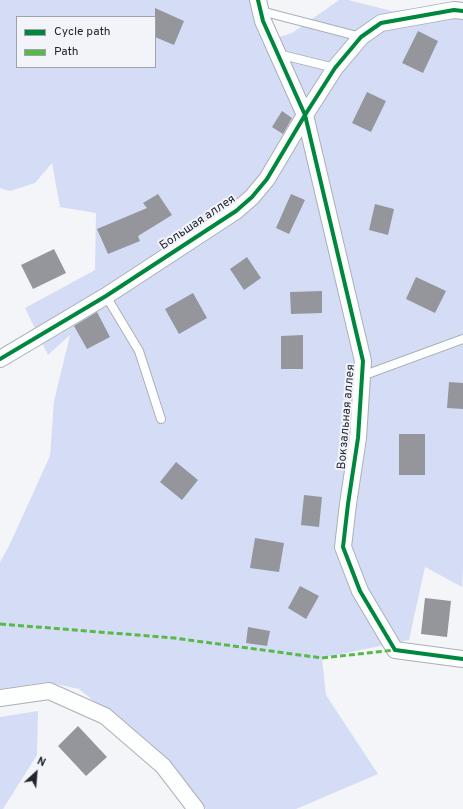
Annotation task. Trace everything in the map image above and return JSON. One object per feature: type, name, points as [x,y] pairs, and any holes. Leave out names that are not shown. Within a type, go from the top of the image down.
[{"type":"street","name":"Вокзальная аллея","points":[[258,3],[263,20],[305,115],[363,361],[358,438],[343,547],[360,591],[395,650],[463,659]]},
{"type":"street","name":"Большая аллея","points":[[0,359],[106,296],[236,211],[252,197],[267,179],[335,68],[361,37],[381,23],[454,10],[463,11]]},
{"type":"street","points":[[0,698],[49,691],[105,716],[163,766],[196,809]]},
{"type":"lane","points":[[258,3],[361,37]]},
{"type":"lane","points":[[278,54],[335,68]]},
{"type":"lane","points":[[106,296],[139,352],[161,419]]},
{"type":"lane","points":[[362,376],[463,339]]},
{"type":"shaded area","points":[[0,0],[252,0],[265,41],[292,33],[339,0],[348,0],[392,11],[463,4],[462,587],[425,567],[409,640],[322,658],[326,695],[378,774],[296,809],[206,809],[167,762],[79,689],[46,682],[0,689],[0,562],[9,546],[50,456],[54,401],[70,335],[48,355],[25,308],[95,270],[96,213],[60,207],[52,163],[35,183],[10,191],[0,188]]},
{"type":"shaded area","points":[[38,711],[37,755],[3,809],[0,809],[0,717]]},
{"type":"building","points":[[155,8],[184,21],[174,45],[156,37]]},
{"type":"building","points":[[418,31],[438,41],[423,73],[402,63]]},
{"type":"building","points":[[367,92],[386,101],[371,132],[352,123]]},
{"type":"building","points":[[282,111],[292,118],[283,134],[272,127]]},
{"type":"building","points":[[158,194],[172,215],[138,236],[140,241],[108,254],[97,229],[147,208],[143,203]]},
{"type":"building","points":[[291,194],[305,200],[289,234],[276,228]]},
{"type":"building","points":[[375,204],[394,209],[388,235],[369,230]]},
{"type":"building","points":[[54,249],[66,273],[33,289],[21,265]]},
{"type":"building","points":[[247,257],[261,278],[244,290],[230,269]]},
{"type":"building","points":[[416,277],[446,291],[435,313],[406,299]]},
{"type":"building","points":[[322,291],[322,313],[291,314],[290,292]]},
{"type":"building","points":[[193,293],[207,318],[179,334],[165,309]]},
{"type":"building","points":[[97,312],[110,337],[87,349],[74,326]]},
{"type":"building","points":[[303,335],[303,369],[281,369],[281,336]]},
{"type":"building","points":[[449,382],[463,383],[463,409],[447,408]]},
{"type":"building","points":[[399,434],[425,434],[425,475],[399,475]]},
{"type":"building","points":[[176,462],[198,480],[182,500],[160,482]]},
{"type":"building","points":[[304,495],[322,497],[319,527],[301,525]]},
{"type":"building","points":[[255,538],[284,543],[279,572],[250,568]]},
{"type":"building","points":[[300,586],[319,596],[306,619],[288,608]]},
{"type":"building","points":[[425,598],[451,601],[447,637],[421,634]]},
{"type":"building","points":[[248,627],[270,631],[267,646],[246,643]]},
{"type":"building","points":[[78,726],[107,757],[86,776],[58,746]]},
{"type":"marked path","points":[[0,624],[174,638],[322,658],[395,650]]},
{"type":"cycle path","points":[[258,0],[263,21],[305,115],[363,361],[358,438],[343,547],[360,591],[395,650],[463,659]]},
{"type":"cycle path","points":[[0,359],[106,296],[236,211],[252,197],[267,179],[335,68],[361,37],[381,23],[454,10],[463,11]]}]
